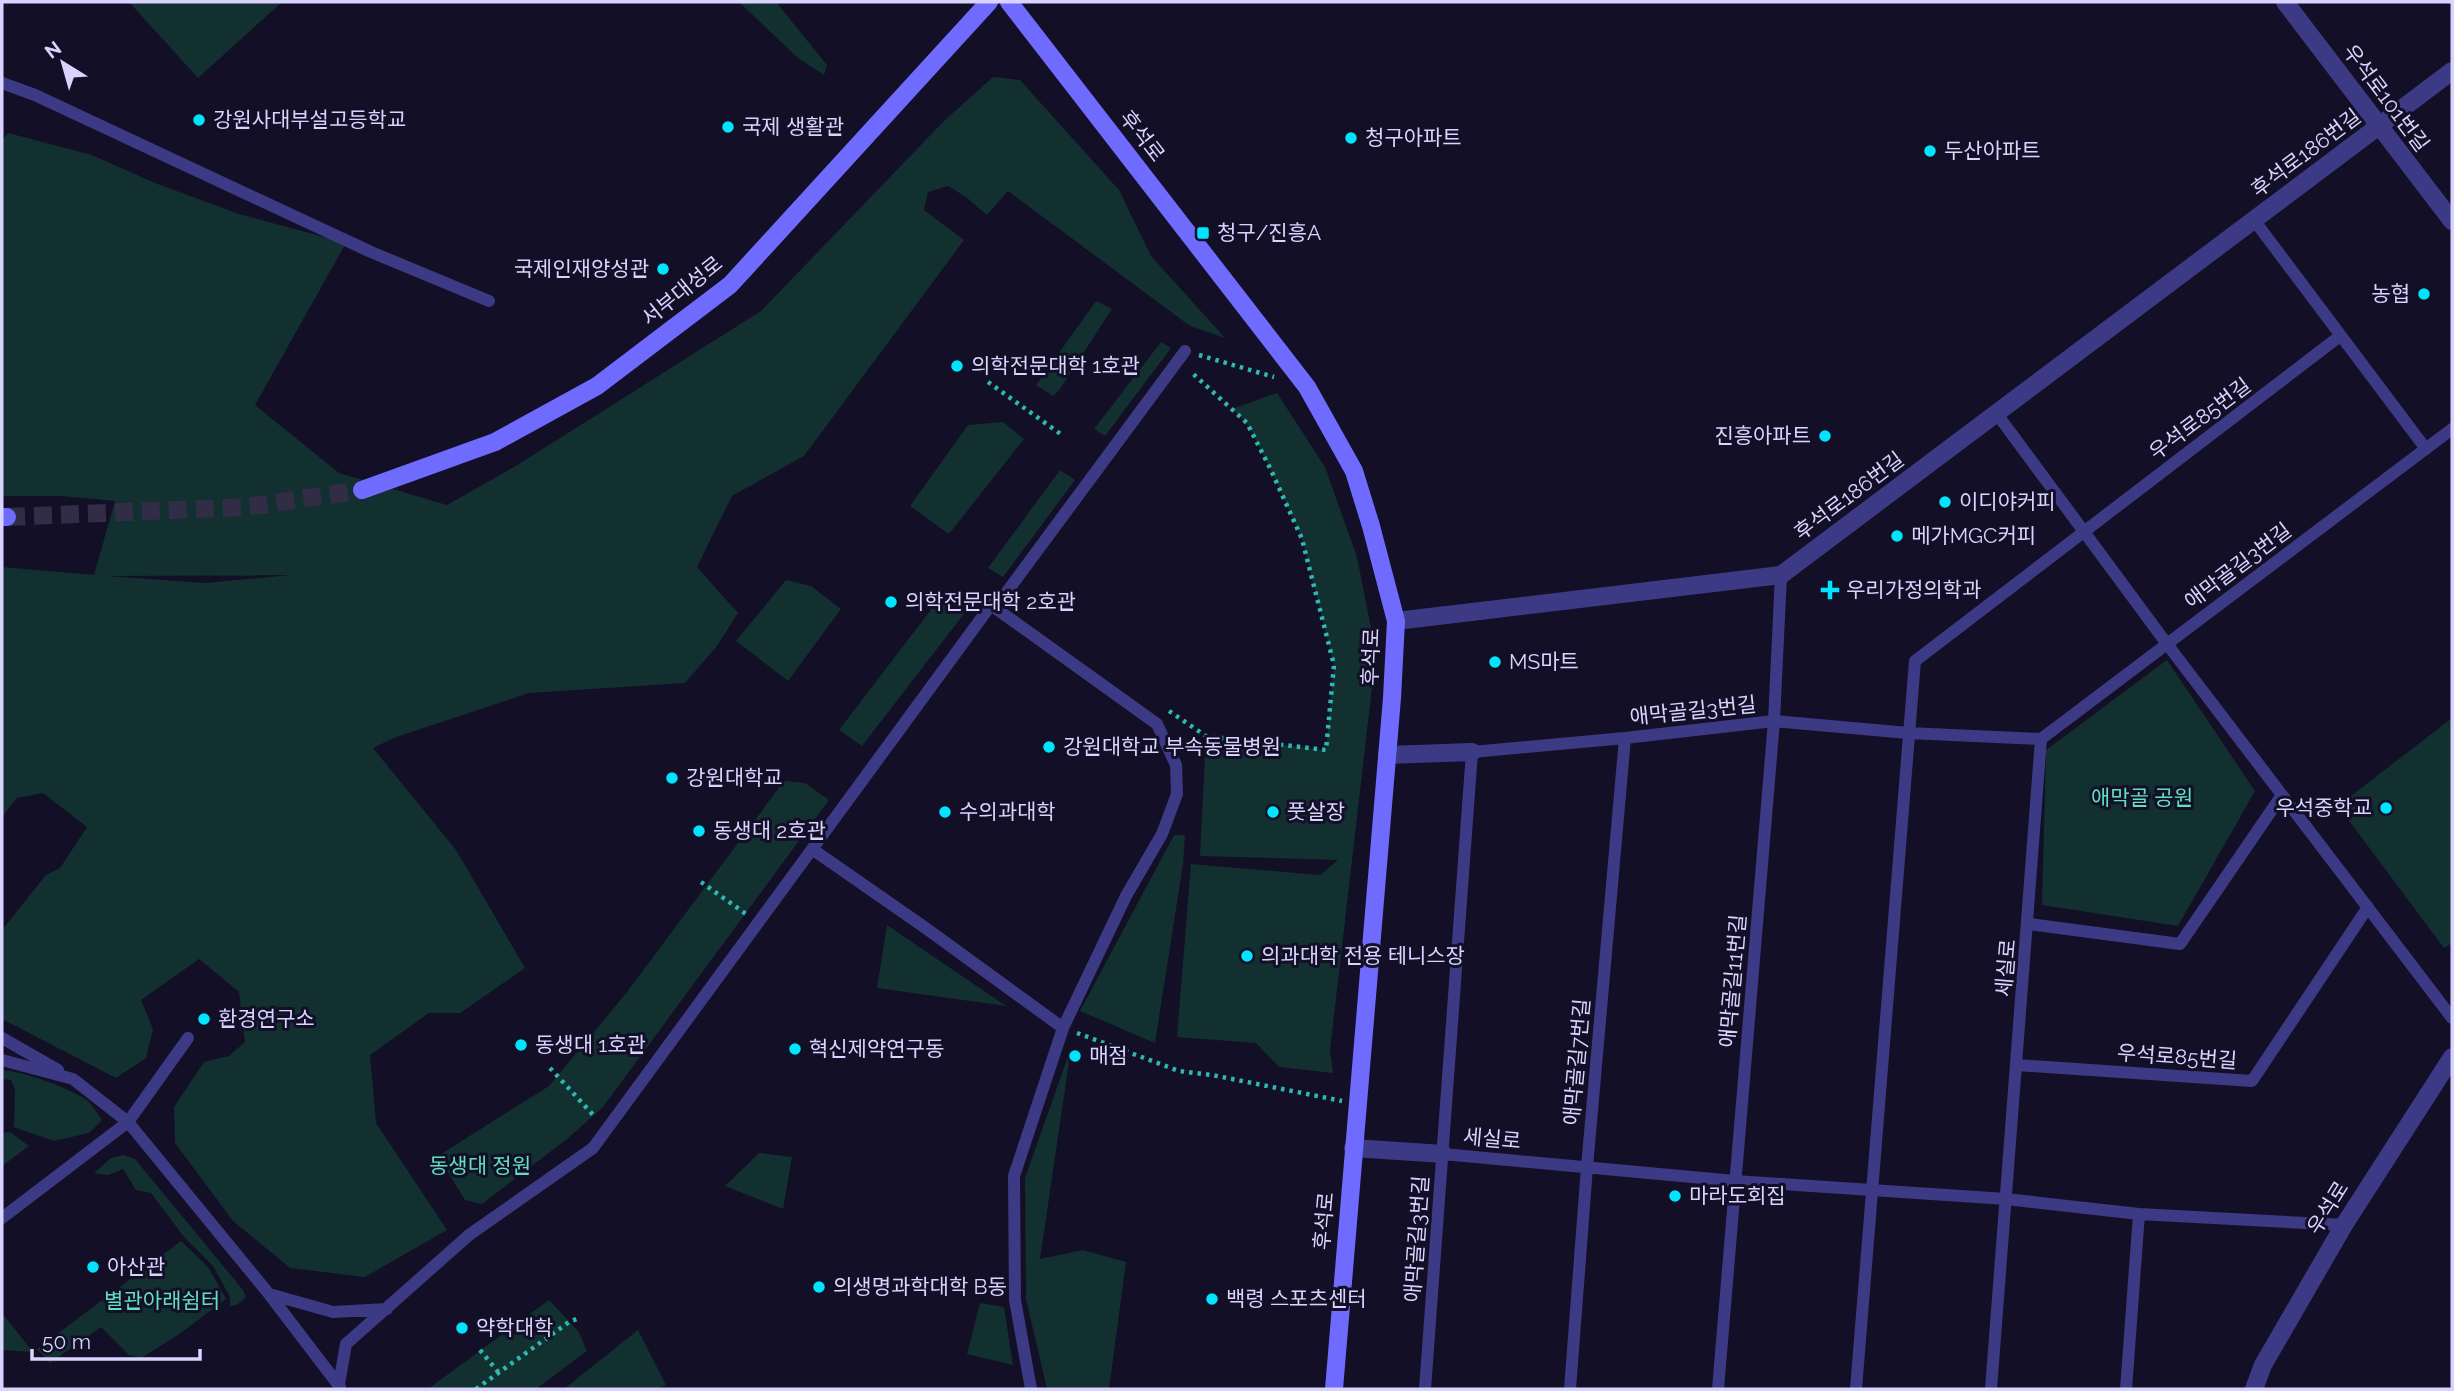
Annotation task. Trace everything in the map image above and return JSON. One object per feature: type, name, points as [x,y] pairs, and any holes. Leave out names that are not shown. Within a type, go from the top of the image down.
[{"type":"street","name":"서부대성로","points":[[362,490],[495,442],[597,386],[730,285],[989,2]]},
{"type":"street","name":"후석로","points":[[1009,2],[1307,387],[1354,471],[1396,621],[1334,1389]]},
{"type":"street","name":"우석로101번길","points":[[2285,2],[2452,220]]},
{"type":"street","name":"후석로186번길","points":[[1782,575],[2452,71]]},
{"type":"street","points":[[1396,621],[1782,575]]},
{"type":"street","points":[[1387,755],[1472,752]]},
{"type":"street","name":"우석로","points":[[2254,1389],[2263,1365],[2344,1225],[2452,1057]]},
{"type":"street","points":[[1353,1148],[1443,1154]]},
{"type":"lane","points":[[2,74],[34,95]]},
{"type":"lane","points":[[2,83],[34,95],[371,252],[489,301]]},
{"type":"lane","name":"후석로186번길","points":[[2254,220],[2426,449]]},
{"type":"lane","name":"우석로85번길","points":[[1908,733],[1915,661],[2340,336]]},
{"type":"lane","points":[[341,1387],[346,1344],[469,1234],[593,1148],[991,605],[1006,593],[1185,351]]},
{"type":"lane","points":[[1997,414],[2167,644],[2452,1018]]},
{"type":"lane","name":"애막골길3번길","points":[[1425,1389],[1472,752],[1774,721],[1908,733],[2041,739],[2452,429]]},
{"type":"lane","name":"애막골길11번길","points":[[1718,1389],[1774,721],[1782,575]]},
{"type":"lane","points":[[991,605],[1157,724],[1176,765],[1177,794],[1162,834],[1126,896],[1063,1028],[1014,1176],[1015,1300],[1031,1389]]},
{"type":"lane","points":[[1856,1389],[1908,733]]},
{"type":"lane","name":"애막골길7번길","points":[[1570,1389],[1625,738]]},
{"type":"lane","name":"세실로","points":[[1992,1389],[2041,739]]},
{"type":"lane","points":[[2028,924],[2180,944],[2282,795]]},
{"type":"lane","points":[[812,849],[1063,1028]]},
{"type":"lane","name":"우석로85번길","points":[[2017,1066],[2252,1081],[2368,907]]},
{"type":"lane","points":[[2,1038],[73,1079],[128,1122],[269,1294],[341,1387]]},
{"type":"lane","points":[[2,1218],[128,1122],[188,1038]]},
{"type":"lane","points":[[2,1060],[73,1079]]},
{"type":"lane","name":"세실로","points":[[1443,1154],[1735,1181],[2006,1199],[2139,1214],[2344,1225]]},
{"type":"lane","points":[[2126,1389],[2139,1214]]},
{"type":"lane","points":[[269,1294],[333,1312],[387,1309]]},
{"type":"path","points":[[1185,351],[1307,387]]},
{"type":"path","points":[[1161,705],[1206,736],[1326,750],[1334,665],[1301,539],[1247,423],[1190,371]]},
{"type":"path","points":[[988,382],[1062,435]]},
{"type":"path","points":[[701,882],[758,923]]},
{"type":"path","points":[[1063,1028],[1178,1071],[1212,1075],[1322,1098]]},
{"type":"path","points":[[550,1068],[606,1129]]},
{"type":"path","points":[[477,1389],[569,1322],[579,1318]]},
{"type":"path","points":[[480,1350],[499,1373]]},
{"type":"green space","points":[[129,2],[282,2],[198,78]]},
{"type":"green space","points":[[739,2],[776,2],[827,65],[824,75],[798,58]]},
{"type":"green space","points":[[993,77],[1020,80],[1119,190],[1151,256],[1225,338],[1190,326],[1008,191],[987,215],[948,186],[928,192],[924,210],[964,240],[804,456],[732,496],[697,567],[738,613],[717,646],[685,683],[529,693],[396,737],[373,748],[456,850],[525,968],[460,1013],[429,1013],[370,1055],[376,1123],[447,1230],[365,1277],[290,1268],[233,1221],[175,1143],[174,1107],[204,1062],[229,1056],[245,1042],[239,992],[199,959],[141,1000],[153,1029],[146,1058],[116,1078],[2,1019],[2,930],[46,875],[60,868],[87,827],[43,793],[17,798],[2,817],[2,567],[94,575],[115,501],[61,496],[2,496],[2,140],[8,133],[92,155],[155,183],[239,214],[346,243],[255,405],[339,473],[447,505],[519,464],[761,311],[944,121]],"holes":[[[291,575],[205,583],[107,576]]]},
{"type":"green space","points":[[1096,301],[1112,309],[1053,396],[1036,385]]},
{"type":"green space","points":[[1161,342],[1171,348],[1105,436],[1094,429]]},
{"type":"green space","points":[[1277,393],[1325,467],[1357,557],[1376,653],[1330,1050],[1333,1073],[1279,1067],[1256,1043],[1177,1037],[1191,864],[1320,875],[1338,860],[1200,856],[1206,736],[1326,750],[1334,665],[1302,539],[1247,423],[1232,409]]},
{"type":"green space","points":[[1003,422],[1024,439],[949,534],[910,506],[968,425]]},
{"type":"green space","points":[[1060,470],[1075,480],[1003,577],[988,568]]},
{"type":"green space","points":[[786,580],[811,586],[841,609],[788,681],[736,641]]},
{"type":"green space","points":[[946,590],[970,606],[862,746],[839,730]]},
{"type":"green space","name":"애막골 공원","points":[[2167,660],[2255,791],[2178,926],[2042,905],[2046,750]]},
{"type":"green space","points":[[2452,718],[2452,943],[2444,948],[2338,806]]},
{"type":"green space","name":"동생대 정원","points":[[784,781],[805,783],[829,800],[603,1107],[567,1139],[482,1204],[465,1200],[438,1156],[549,1086],[627,992]]},
{"type":"green space","points":[[1174,835],[1185,835],[1183,864],[1155,1043],[1080,1011]]},
{"type":"green space","points":[[887,925],[1006,1006],[877,988]]},
{"type":"green space","points":[[1071,1048],[1040,1259],[1083,1250],[1126,1262],[1109,1389],[1047,1389],[1026,1299],[1025,1178]]},
{"type":"green space","points":[[2,1070],[33,1077],[77,1094],[90,1103],[102,1120],[89,1133],[54,1141],[14,1127],[15,1090],[11,1080],[2,1079]]},
{"type":"green space","points":[[10,1132],[29,1146],[2,1166],[2,1133]]},
{"type":"green space","points":[[759,1153],[792,1157],[783,1209],[725,1186]]},
{"type":"green space","points":[[123,1155],[135,1159],[243,1290],[246,1297],[237,1305],[230,1306],[230,1297],[213,1266],[184,1237],[151,1193],[136,1190],[123,1169],[108,1175],[94,1173],[111,1158]]},
{"type":"green space","name":"별관아래쉼터","points":[[181,1241],[208,1267],[226,1299],[178,1335],[141,1358],[129,1355],[101,1327],[50,1363],[37,1349]]},
{"type":"green space","points":[[549,1300],[579,1332],[587,1351],[536,1389],[428,1389]]},
{"type":"green space","points":[[980,1303],[1004,1307],[1013,1365],[967,1354]]},
{"type":"green space","points":[[2,1313],[33,1352],[2,1350]]},
{"type":"green space","points":[[638,1330],[666,1385],[656,1389],[564,1389]]},
{"type":"tunnel","points":[[7,517],[247,507],[362,490]]},
{"type":"place","name":"강원사대부설고등학교","points":[[199,120]]},
{"type":"place","name":"국제 생활관","points":[[728,127]]},
{"type":"place","name":"청구아파트","points":[[1351,138]]},
{"type":"place","name":"두산아파트","points":[[1930,151]]},
{"type":"place","name":"청구/진흥A","points":[[1203,233]]},
{"type":"place","name":"국제인재양성관","points":[[663,269]]},
{"type":"place","name":"농협","points":[[2424,294]]},
{"type":"place","name":"의학전문대학 1호관","points":[[957,366]]},
{"type":"place","name":"진흥아파트","points":[[1825,436]]},
{"type":"place","name":"이디야커피","points":[[1945,502]]},
{"type":"place","name":"메가MGC커피","points":[[1897,536]]},
{"type":"place","name":"우리가정의학과","points":[[1830,590]]},
{"type":"place","name":"의학전문대학 2호관","points":[[891,602]]},
{"type":"place","name":"MS마트","points":[[1495,662]]},
{"type":"place","name":"강원대학교 부속동물병원","points":[[1049,747]]},
{"type":"place","name":"강원대학교","points":[[672,778]]},
{"type":"place","name":"우석중학교","points":[[2386,808]]},
{"type":"place","name":"수의과대학","points":[[945,812]]},
{"type":"place","name":"풋살장","points":[[1273,812]]},
{"type":"place","name":"동생대 2호관","points":[[699,831]]},
{"type":"place","name":"의과대학 전용 테니스장","points":[[1247,956]]},
{"type":"place","name":"환경연구소","points":[[204,1019]]},
{"type":"place","name":"동생대 1호관","points":[[521,1045]]},
{"type":"place","name":"혁신제약연구동","points":[[795,1049]]},
{"type":"place","name":"매점","points":[[1075,1056]]},
{"type":"place","name":"마라도회집","points":[[1675,1196]]},
{"type":"place","name":"아산관","points":[[93,1267]]},
{"type":"place","name":"의생명과학대학 B동","points":[[819,1287]]},
{"type":"place","name":"백령 스포츠센터","points":[[1212,1299]]},
{"type":"place","name":"약학대학","points":[[462,1328]]}]
